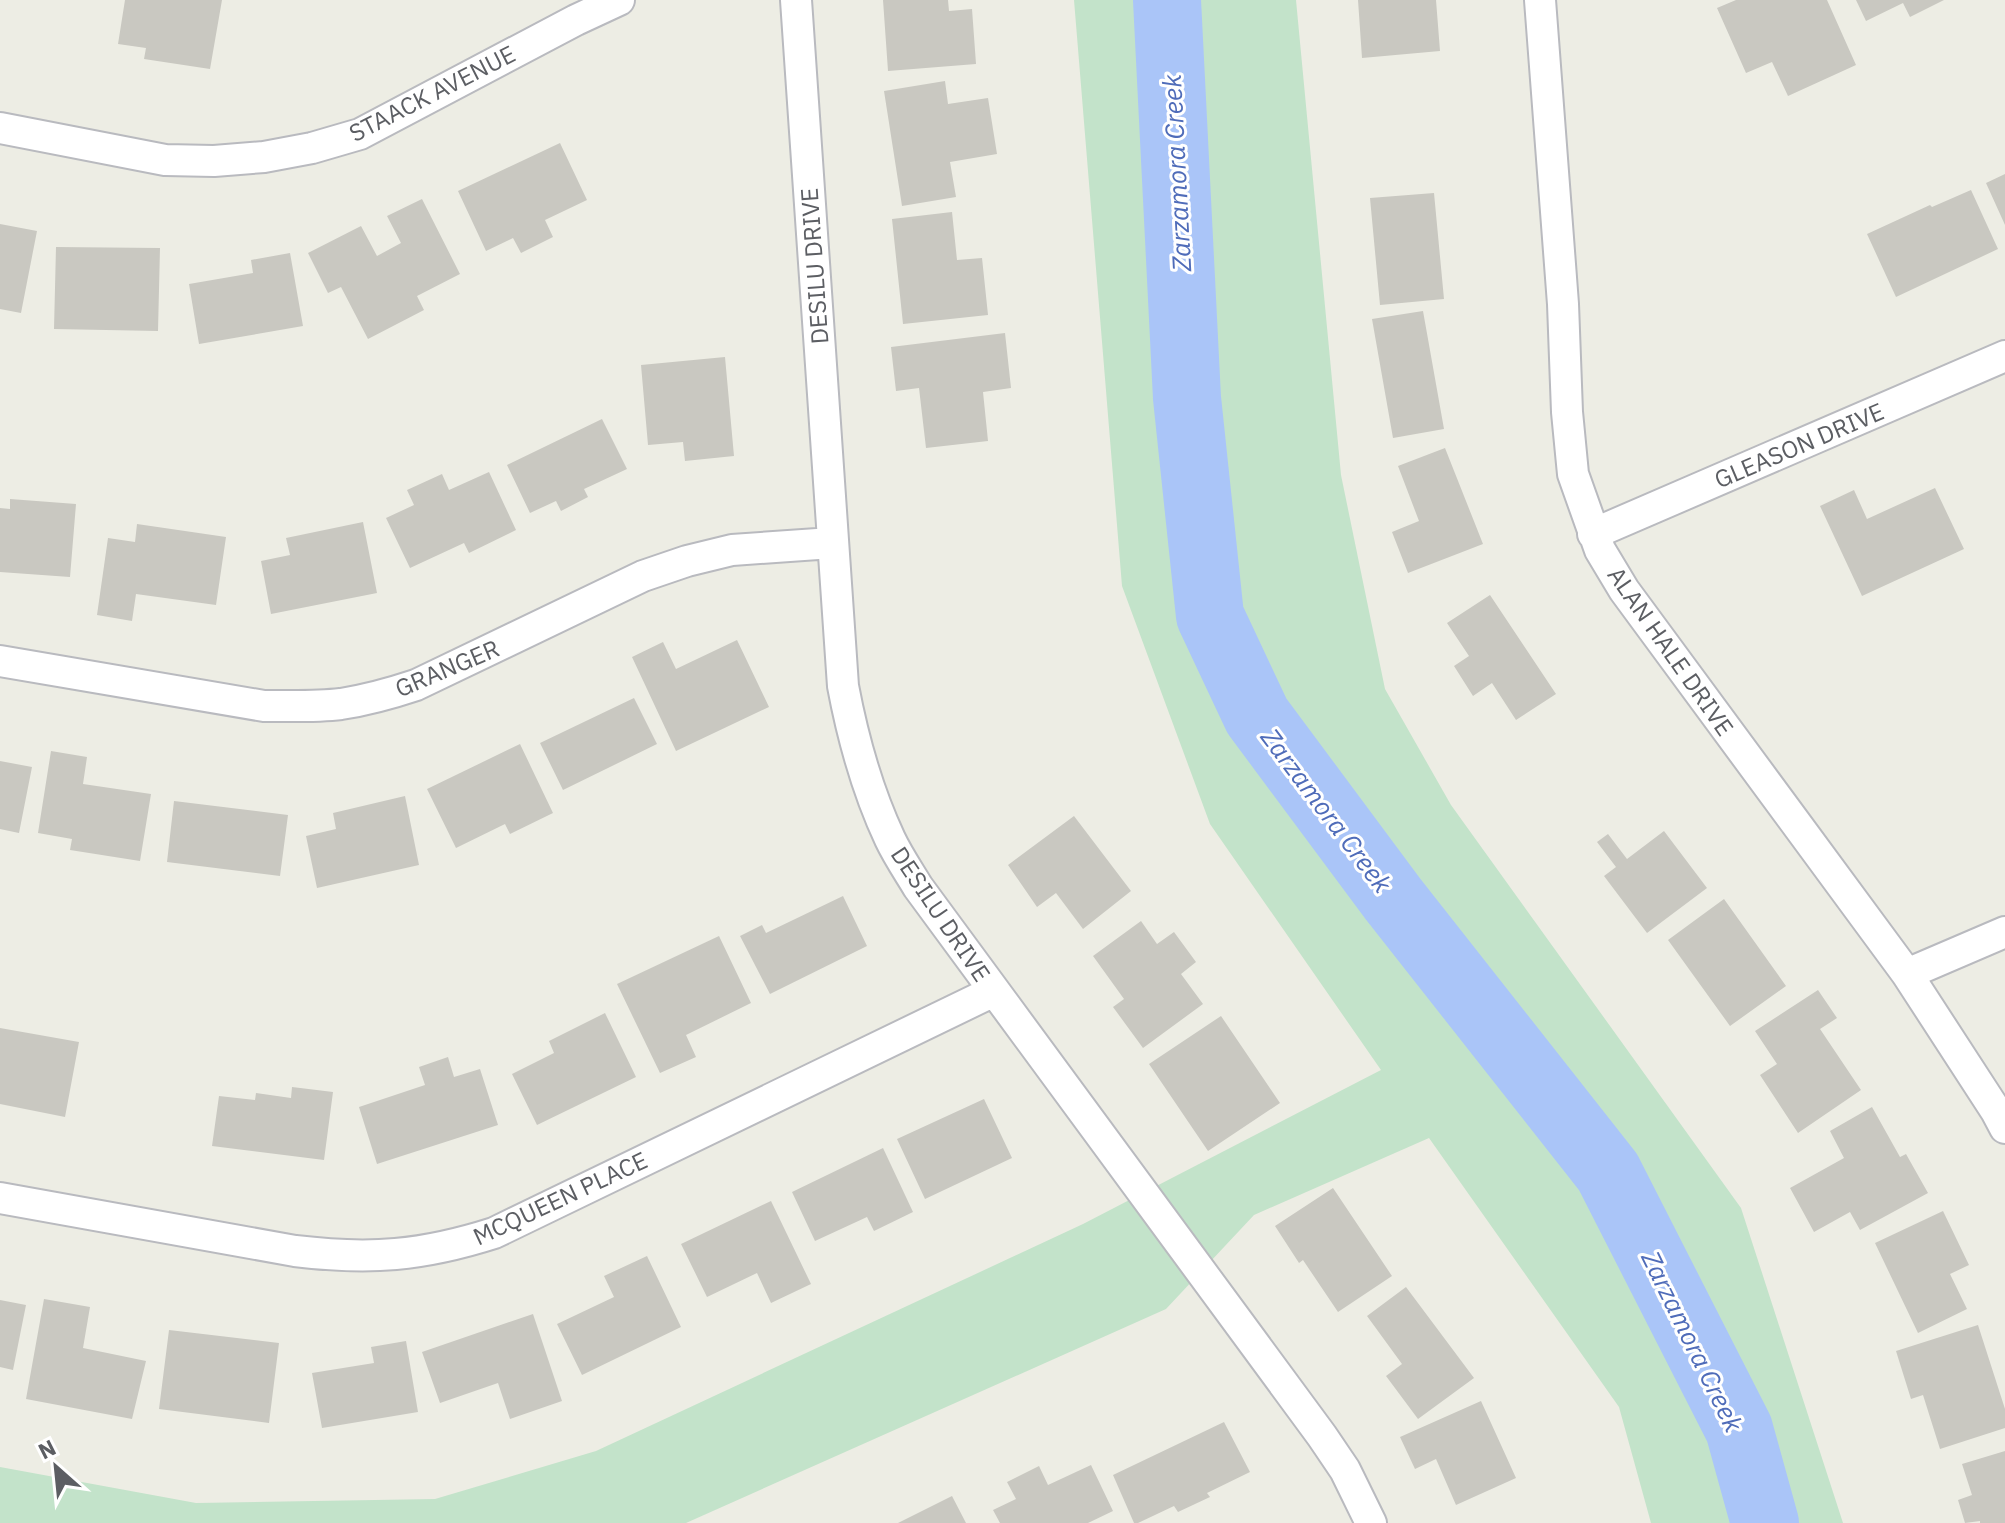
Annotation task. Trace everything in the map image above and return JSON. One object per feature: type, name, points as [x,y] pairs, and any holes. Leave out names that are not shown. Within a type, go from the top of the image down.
[{"type":"street","name":"STAACK AVENUE","points":[[0,128],[165,160],[214,161],[264,157],[312,148],[360,134],[619,0]]},
{"type":"street","name":"DESILU DRIVE","points":[[796,0],[843,686],[853,739],[870,791],[891,840],[918,887],[1322,1436],[1345,1470],[1371,1523]]},
{"type":"street","name":"ALAN HALE DRIVE","points":[[1540,0],[1573,474],[1593,534],[1624,590],[1907,974],[2005,1128]]},
{"type":"street","name":"GLEASON DRIVE","points":[[1593,534],[2005,356]]},
{"type":"street","name":"GRANGER","points":[[0,661],[264,706],[341,704],[416,685],[643,576],[687,561],[732,550],[832,543]]},
{"type":"street","points":[[1907,974],[2005,932]]},
{"type":"street","name":"MCQUEEN PLACE","points":[[0,1198],[335,1256],[375,1256],[442,1248],[494,1233],[994,991]]},
{"type":"green space","points":[[1074,0],[1296,0],[1341,475],[1385,689],[1451,805],[1741,1208],[1843,1523],[1651,1523],[1619,1407],[1429,1138],[1254,1215],[1166,1309],[686,1523],[0,1523],[0,1467],[196,1503],[435,1499],[596,1451],[1083,1224],[1381,1070],[1210,824],[1122,586]]},
{"type":"building","points":[[125,0],[222,0],[210,69],[144,59],[146,48],[118,44]]},
{"type":"building","points":[[883,0],[948,0],[949,11],[972,9],[976,64],[888,71]]},
{"type":"building","points":[[1358,0],[1436,0],[1440,51],[1362,58]]},
{"type":"building","points":[[1736,0],[1827,0],[1856,65],[1788,96],[1772,62],[1746,73],[1717,8]]},
{"type":"building","points":[[1856,0],[1944,0],[1910,17],[1903,3],[1866,21]]},
{"type":"building","points":[[945,81],[948,104],[988,98],[997,154],[950,162],[956,197],[902,206],[884,91]]},
{"type":"building","points":[[560,143],[587,200],[545,220],[553,237],[521,253],[513,238],[486,251],[458,191]]},
{"type":"building","points":[[2005,174],[2005,225],[1986,183]]},
{"type":"building","points":[[1971,190],[1998,249],[1896,297],[1867,234]]},
{"type":"building","points":[[1434,193],[1444,299],[1380,305],[1370,198]]},
{"type":"building","points":[[422,199],[460,274],[417,296],[424,310],[368,339],[341,287],[328,293],[308,253],[361,226],[377,256],[401,243],[387,216]]},
{"type":"building","points":[[952,212],[957,260],[982,258],[988,315],[903,324],[892,219]]},
{"type":"building","points":[[0,224],[37,231],[21,313],[0,309]]},
{"type":"building","points":[[56,247],[160,248],[158,331],[54,329]]},
{"type":"building","points":[[290,253],[303,326],[199,344],[189,284],[253,273],[251,260]]},
{"type":"building","points":[[1423,311],[1444,429],[1393,438],[1372,319]]},
{"type":"building","points":[[1005,333],[1011,388],[983,392],[988,441],[926,448],[919,388],[896,391],[891,347]]},
{"type":"building","points":[[725,357],[734,456],[685,461],[683,442],[648,445],[641,365]]},
{"type":"building","points":[[602,419],[627,469],[584,489],[588,497],[561,511],[556,501],[530,513],[507,465]]},
{"type":"building","points":[[1445,448],[1483,544],[1408,573],[1392,532],[1419,521],[1398,466]]},
{"type":"building","points":[[489,472],[516,530],[469,553],[464,543],[410,568],[386,518],[414,505],[407,490],[442,474],[449,490]]},
{"type":"building","points":[[1935,488],[1964,549],[1862,596],[1820,506],[1854,490],[1867,519]]},
{"type":"building","points":[[10,499],[76,504],[70,577],[0,572],[0,508],[10,509]]},
{"type":"building","points":[[363,522],[377,593],[271,614],[261,561],[290,555],[286,538]]},
{"type":"building","points":[[137,524],[226,537],[216,605],[136,594],[132,621],[97,615],[108,538],[135,542]]},
{"type":"building","points":[[1490,595],[1556,694],[1516,720],[1492,683],[1473,696],[1454,666],[1469,656],[1447,623]]},
{"type":"building","points":[[737,640],[769,707],[676,751],[632,657],[663,642],[676,669]]},
{"type":"building","points":[[634,698],[657,744],[563,790],[540,743]]},
{"type":"building","points":[[520,744],[553,813],[510,834],[505,824],[456,848],[427,789]]},
{"type":"building","points":[[51,751],[87,757],[83,784],[151,794],[140,861],[70,850],[72,839],[38,833]]},
{"type":"building","points":[[0,761],[32,767],[19,833],[0,829]]},
{"type":"building","points":[[405,796],[419,865],[317,888],[306,836],[336,829],[333,813]]},
{"type":"building","points":[[174,801],[288,815],[280,876],[167,862]]},
{"type":"building","points":[[1074,816],[1131,891],[1083,929],[1056,893],[1037,907],[1008,865]]},
{"type":"building","points":[[1664,831],[1707,888],[1647,933],[1604,876],[1616,867],[1597,842],[1608,834],[1627,859]]},
{"type":"building","points":[[843,896],[867,946],[770,994],[740,936],[762,925],[766,933]]},
{"type":"building","points":[[1724,899],[1786,986],[1730,1026],[1668,940]]},
{"type":"building","points":[[1141,921],[1157,944],[1174,932],[1196,962],[1181,974],[1203,1004],[1143,1048],[1113,1007],[1124,999],[1093,956]]},
{"type":"building","points":[[719,936],[751,1003],[686,1035],[696,1057],[660,1073],[617,984]]},
{"type":"building","points":[[1818,990],[1837,1018],[1820,1029],[1861,1090],[1798,1133],[1760,1075],[1777,1064],[1755,1031]]},
{"type":"building","points":[[605,1013],[636,1077],[537,1125],[512,1074],[554,1053],[549,1041]]},
{"type":"building","points":[[1221,1016],[1280,1103],[1208,1151],[1149,1064]]},
{"type":"building","points":[[0,1028],[79,1042],[65,1117],[0,1104]]},
{"type":"building","points":[[448,1057],[454,1077],[480,1069],[498,1125],[377,1164],[359,1107],[425,1085],[419,1067]]},
{"type":"building","points":[[292,1087],[333,1092],[324,1160],[212,1146],[219,1096],[255,1100],[256,1093],[291,1098]]},
{"type":"building","points":[[984,1099],[1012,1158],[925,1199],[897,1139]]},
{"type":"building","points":[[1872,1107],[1900,1157],[1906,1154],[1928,1193],[1860,1230],[1850,1212],[1814,1232],[1790,1188],[1844,1158],[1830,1131]]},
{"type":"building","points":[[883,1148],[913,1212],[874,1231],[867,1217],[815,1241],[792,1192]]},
{"type":"building","points":[[1333,1188],[1392,1276],[1338,1312],[1303,1260],[1299,1263],[1275,1226]]},
{"type":"building","points":[[771,1201],[811,1284],[771,1303],[757,1273],[707,1297],[681,1244]]},
{"type":"building","points":[[1943,1211],[1969,1265],[1950,1274],[1967,1309],[1918,1333],[1875,1243]]},
{"type":"building","points":[[647,1256],[681,1327],[582,1375],[557,1324],[614,1297],[604,1276]]},
{"type":"building","points":[[1406,1287],[1474,1378],[1418,1419],[1386,1376],[1402,1364],[1367,1316]]},
{"type":"building","points":[[44,1299],[90,1307],[83,1348],[146,1361],[132,1419],[26,1399]]},
{"type":"building","points":[[0,1300],[26,1305],[13,1370],[0,1367]]},
{"type":"building","points":[[533,1314],[562,1401],[510,1419],[498,1383],[440,1403],[422,1352]]},
{"type":"building","points":[[1978,1325],[2005,1409],[2005,1428],[1940,1449],[1923,1395],[1911,1399],[1896,1351]]},
{"type":"building","points":[[169,1330],[279,1343],[269,1423],[159,1409]]},
{"type":"building","points":[[406,1341],[418,1412],[322,1428],[312,1373],[374,1363],[371,1347]]},
{"type":"building","points":[[1481,1401],[1516,1478],[1456,1505],[1436,1459],[1415,1469],[1400,1437]]},
{"type":"building","points":[[1224,1422],[1250,1472],[1207,1493],[1210,1497],[1178,1512],[1174,1506],[1134,1523],[1113,1475]]},
{"type":"building","points":[[2005,1451],[2005,1523],[1965,1523],[1958,1500],[1972,1495],[1962,1464]]},
{"type":"building","points":[[1091,1465],[1113,1511],[1088,1523],[1000,1523],[993,1510],[1016,1499],[1007,1482],[1039,1466],[1048,1485]]},
{"type":"building","points":[[952,1496],[966,1523],[898,1523]]},
{"type":"waterway","name":"Zarzamora Creek","points":[[1167,0],[1187,398],[1210,616],[1257,716],[1393,899],[1608,1172],[1739,1429],[1765,1523]]}]
